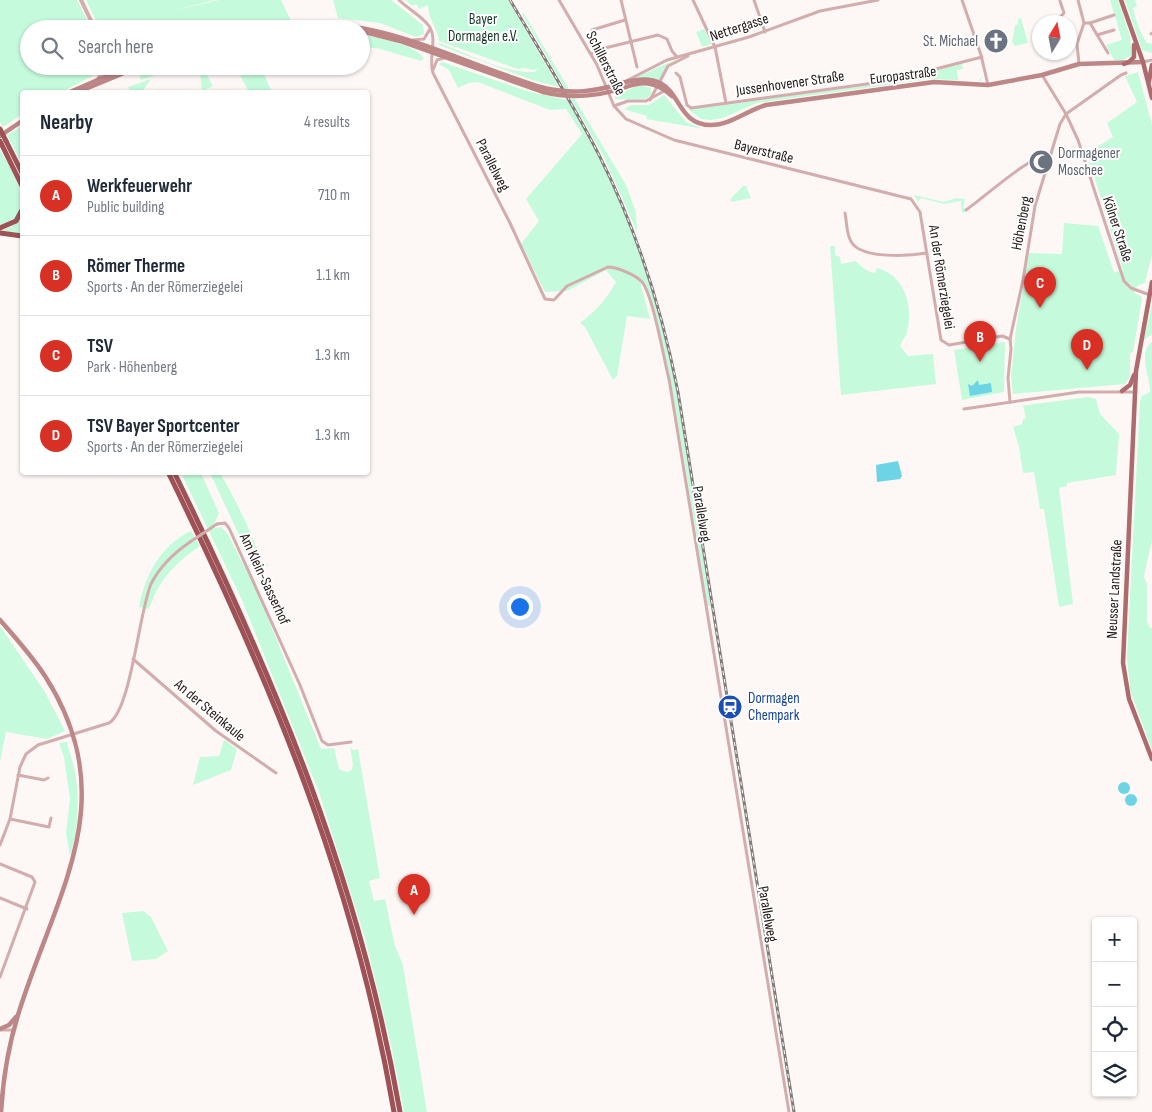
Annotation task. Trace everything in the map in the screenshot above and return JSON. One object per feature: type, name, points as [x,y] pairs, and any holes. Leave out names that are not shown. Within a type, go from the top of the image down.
[{"type":"highway","points":[[0,129],[2,142],[20,182]]},
{"type":"highway","points":[[2,142],[20,170]]},
{"type":"highway","points":[[0,228],[16,221],[20,214]]},
{"type":"highway","points":[[0,232],[20,236]]},
{"type":"highway","points":[[169,475],[251,649],[292,746],[318,817],[356,939],[379,1032],[394,1112]]},
{"type":"highway","points":[[175,475],[257,647],[291,728],[324,816],[375,989],[400,1112]]},
{"type":"main road","points":[[1122,0],[1143,62],[1152,98]]},
{"type":"main road","name":"Europastraße","points":[[370,29],[413,40],[445,58],[543,90],[587,92],[647,82],[658,83],[677,101]]},
{"type":"main road","name":"Europastraße","points":[[370,33],[431,49],[543,90]]},
{"type":"main road","points":[[1124,64],[1131,61],[1135,55],[1134,36]]},
{"type":"main road","name":"Europastraße","points":[[624,85],[640,79],[658,83],[670,89],[690,118],[712,125],[724,123],[754,108],[773,104],[934,82],[988,86],[1042,75],[1079,64],[1143,62]]},
{"type":"main road","points":[[1150,87],[1152,66]]},
{"type":"main road","points":[[74,90],[108,75]]},
{"type":"main road","points":[[82,90],[109,75]]},
{"type":"main road","points":[[0,136],[20,122]]},
{"type":"main road","points":[[1122,391],[1130,385],[1136,371],[1152,282]]},
{"type":"main road","name":"Neusser Landstraße","points":[[1136,371],[1123,670],[1129,699],[1152,759]]},
{"type":"main road","points":[[0,620],[45,676],[62,710],[71,735],[80,782],[81,810],[78,840],[66,885],[18,1014],[6,1064],[1,1112]]},
{"type":"main road","points":[[0,1030],[9,1025],[18,1014]]},
{"type":"street","points":[[81,0],[91,20]]},
{"type":"street","points":[[399,0],[430,28],[424,38],[413,40]]},
{"type":"street","name":"Schillerstraße","points":[[558,0],[591,54],[614,106],[628,101],[643,102],[650,100],[660,92],[666,91]]},
{"type":"street","points":[[621,0],[637,67]]},
{"type":"street","points":[[693,0],[715,47],[726,103]]},
{"type":"street","points":[[754,0],[765,32]]},
{"type":"street","points":[[843,0],[844,5]]},
{"type":"street","name":"Nettergasse","points":[[624,85],[667,60],[765,32],[820,11],[878,0]]},
{"type":"street","points":[[962,0],[982,58],[988,86]]},
{"type":"street","points":[[1061,0],[1064,13],[1062,15]]},
{"type":"street","points":[[1078,0],[1084,23],[1077,44],[1079,64]]},
{"type":"street","points":[[1084,23],[1114,16]]},
{"type":"street","points":[[592,30],[625,20]]},
{"type":"street","points":[[1090,23],[1108,53]]},
{"type":"street","name":"Parallelweg","points":[[430,28],[433,73],[510,223],[545,299],[554,300],[567,286],[605,267],[610,267],[637,278],[644,284],[650,302],[669,379],[789,1112]]},
{"type":"street","points":[[1097,35],[1114,30]]},
{"type":"street","points":[[591,54],[598,50],[631,41],[654,35],[662,35],[669,41],[672,51],[678,57]]},
{"type":"street","points":[[667,60],[672,51]]},
{"type":"street","name":"Nettergasse","points":[[658,83],[670,64],[693,53]]},
{"type":"street","points":[[433,73],[436,60],[445,58]]},
{"type":"street","name":"Jussenhovener Straße","points":[[676,73],[688,108],[889,81],[982,58]]},
{"type":"street","points":[[1143,62],[1152,60]]},
{"type":"street","points":[[1066,114],[1120,74],[1126,73]]},
{"type":"street","points":[[98,79],[100,75]]},
{"type":"street","name":"Kölner Straße","points":[[1042,75],[1066,114],[1083,155],[1124,281],[1131,288],[1150,294]]},
{"type":"street","name":"Schillerstraße","points":[[647,82],[653,94]]},
{"type":"street","name":"Schillerstraße","points":[[650,100],[658,83]]},
{"type":"street","name":"Bayerstraße","points":[[614,106],[626,119],[674,140],[906,197],[915,202]]},
{"type":"street","name":"Höhenberg","points":[[1010,338],[1023,280],[1035,206],[1049,156],[1066,114]]},
{"type":"street","points":[[966,210],[1015,173],[1041,157],[1049,156]]},
{"type":"street","name":"An der Römerziegelei","points":[[915,202],[920,212],[940,337],[943,343],[948,345],[1002,336],[1010,338]]},
{"type":"street","points":[[846,212],[849,236],[856,247],[894,255],[927,253]]},
{"type":"street","points":[[1010,338],[1011,349],[1008,378],[1010,402]]},
{"type":"street","points":[[964,409],[1079,392],[1136,392]]},
{"type":"street","name":"Am Klein-Sasserhof","points":[[71,735],[108,723],[115,718],[120,709],[145,604],[152,583],[167,561],[190,542],[217,524],[225,523],[230,528],[297,676],[322,741],[328,745],[351,742]]},
{"type":"street","name":"An der Steinkaule","points":[[133,659],[216,731],[276,773]]},
{"type":"street","points":[[0,845],[10,819],[18,775],[23,760],[32,748],[71,735]]},
{"type":"street","points":[[18,775],[44,780],[48,778]]},
{"type":"street","points":[[10,819],[48,829],[51,818]]},
{"type":"street","points":[[0,864],[34,880],[34,886],[26,909],[0,977]]},
{"type":"street","points":[[0,898],[26,909]]},
{"type":"street","points":[[0,1030],[14,1030]]},
{"type":"green space","points":[[0,0],[77,0],[87,20],[20,20],[20,75],[94,75],[66,90],[20,90],[20,115],[3,127],[0,122]]},
{"type":"green space","points":[[86,0],[214,0],[176,10],[219,0],[281,0],[291,20],[96,20]]},
{"type":"green space","points":[[333,0],[391,0],[423,25],[424,34],[416,37],[380,23],[370,22],[370,20],[338,18]]},
{"type":"green space","name":"Bayer Dormagen e.V.","points":[[406,0],[508,0],[559,87],[532,80],[441,46],[437,42],[485,62],[510,69],[535,72],[538,68],[534,70],[518,69],[439,41],[429,15],[428,5],[419,9],[416,4],[412,6]]},
{"type":"green space","points":[[1110,0],[1118,0],[1130,36],[1132,55],[1123,60],[1114,60],[1106,45],[1122,40]]},
{"type":"green space","points":[[1125,0],[1135,0],[1137,6],[1133,8],[1137,22],[1147,43],[1152,44],[1152,53],[1142,50]]},
{"type":"green space","points":[[524,13],[626,185],[636,212],[637,232],[603,155],[522,14]]},
{"type":"green space","points":[[1021,18],[1028,43],[1015,46],[1012,42],[1015,26],[1018,24],[1018,19]]},
{"type":"green space","points":[[704,29],[712,44],[702,47],[696,32]]},
{"type":"green space","points":[[370,36],[411,48],[424,58],[421,61],[370,47]]},
{"type":"green space","points":[[681,57],[667,65],[659,80],[635,78]]},
{"type":"green space","points":[[442,62],[530,92],[567,100],[606,173],[624,211],[639,250],[665,337],[691,471],[711,606],[707,606],[689,487],[669,377],[649,295],[639,278],[650,319],[627,316],[617,376],[613,380],[585,327],[580,323],[600,305],[616,282],[606,270],[567,291],[545,292],[521,244],[539,221],[526,199],[582,134],[566,109],[550,110],[478,82],[469,83],[458,88],[449,70],[439,64]]},
{"type":"green space","points":[[962,64],[963,69],[957,70],[958,80],[971,81],[929,79],[757,103],[723,118],[711,120],[701,119],[688,109],[879,84]]},
{"type":"green space","points":[[1138,72],[1152,125],[1152,254],[1145,283],[1137,286],[1134,293],[1141,296],[1142,299],[1133,352],[1130,353],[1130,377],[1125,384],[1013,394],[1011,377],[1016,328],[1029,253],[1062,254],[1064,223],[1098,226],[1114,272],[1123,271],[1087,153],[1113,137],[1107,123],[1137,102],[1125,76]]},
{"type":"green space","points":[[140,75],[156,75],[141,80]]},
{"type":"green space","points":[[200,75],[207,75],[213,86],[202,90]]},
{"type":"green space","points":[[240,75],[264,75],[271,90],[248,90]]},
{"type":"green space","points":[[151,79],[143,90],[130,90],[128,87]]},
{"type":"green space","points":[[639,85],[651,88],[651,94],[648,98],[615,99],[615,96]]},
{"type":"green space","points":[[664,95],[686,122],[704,129],[646,119],[647,116],[624,109],[631,105],[649,105]]},
{"type":"green space","points":[[20,127],[20,160],[7,135]]},
{"type":"green space","points":[[0,150],[18,185],[20,192],[20,213],[12,222],[0,226]]},
{"type":"green space","points":[[743,186],[746,186],[751,198],[731,202],[731,198]]},
{"type":"green space","points":[[914,195],[944,202],[956,198],[965,199],[963,207],[967,211],[962,213],[961,201],[944,204],[921,198],[918,202]]},
{"type":"green space","points":[[20,216],[20,234],[0,231],[12,226]]},
{"type":"green space","points":[[830,246],[835,246],[835,255],[840,257],[841,264],[856,261],[866,270],[875,273],[877,268],[894,277],[900,284],[908,302],[909,322],[907,332],[900,346],[908,356],[933,354],[936,384],[841,395]]},
{"type":"green space","points":[[1152,303],[1152,334],[1144,340]]},
{"type":"green space","points":[[1005,342],[1004,392],[962,400],[954,350]]},
{"type":"green space","points":[[1152,342],[1152,539],[1144,577],[1147,584],[1147,621],[1150,628],[1152,628],[1152,750],[1130,690],[1127,657],[1140,401],[1142,396],[1150,392],[1145,359],[1148,347]]},
{"type":"green space","points":[[1088,397],[1096,399],[1100,414],[1119,434],[1116,475],[1067,483],[1067,486],[1059,488],[1073,604],[1059,607],[1044,509],[1040,509],[1034,472],[1023,473],[1019,447],[1013,427],[1022,424],[1023,419],[1026,418],[1023,406],[1013,407]]},
{"type":"green space","points":[[182,475],[202,475],[219,513],[212,529],[221,527],[227,533],[256,589],[321,749],[334,748],[339,769],[347,772],[353,766],[350,746],[352,750],[358,749],[380,878],[369,881],[374,901],[385,899],[395,946],[403,965],[427,1112],[404,1112],[392,1049],[365,938],[319,792],[242,600]]},
{"type":"green space","points":[[211,475],[221,475],[243,517],[262,563],[269,565],[255,569]]},
{"type":"green space","points":[[191,531],[200,546],[169,573],[158,589],[149,609],[139,607],[145,584],[156,562],[171,544]]},
{"type":"green space","points":[[0,626],[45,692],[65,731],[47,739],[6,732],[0,762]]},
{"type":"green space","points":[[224,740],[237,749],[231,770],[193,785],[200,757],[219,756]]},
{"type":"green space","points":[[67,742],[75,772],[78,804],[75,835],[70,856],[66,833],[70,799],[64,757],[59,743]]},
{"type":"green space","points":[[143,911],[151,917],[168,951],[156,959],[132,961],[122,913]]},
{"type":"water","points":[[978,380],[979,385],[991,383],[992,392],[970,396],[968,384],[972,386]]},
{"type":"water","points":[[898,461],[902,476],[900,479],[877,482],[876,465]]},
{"type":"water","points":[[1124,782],[1130,788],[1124,794],[1118,788]]},
{"type":"water","points":[[1131,794],[1137,800],[1131,806],[1125,800]]},
{"type":"railway","points":[[510,0],[578,116],[613,183],[647,271],[672,361],[794,1112]]},
{"type":"place","name":"St. Michael","points":[[996,41]]},
{"type":"place","name":"Dormagener Moschee","points":[[1041,162]]},
{"type":"place","name":"TSV","points":[[1040,308]]},
{"type":"place","name":"Römer Therme","points":[[980,362]]},
{"type":"place","name":"TSV Bayer Sportcenter","points":[[1087,370]]},
{"type":"place","name":"Dormagen Chempark","points":[[730,707]]},
{"type":"place","name":"Werkfeuerwehr","points":[[414,915]]}]
